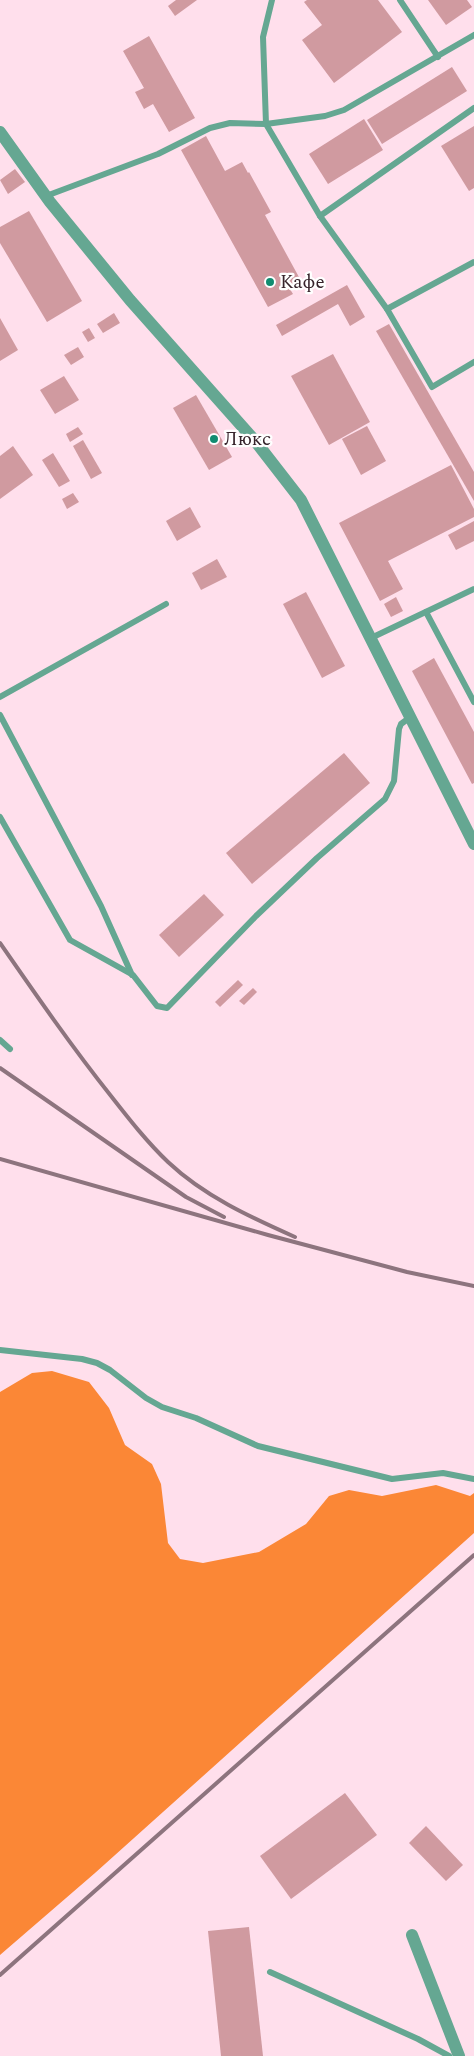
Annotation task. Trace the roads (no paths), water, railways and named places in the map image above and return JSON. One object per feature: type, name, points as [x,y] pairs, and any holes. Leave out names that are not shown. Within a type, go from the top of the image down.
[{"type":"street","points":[[0,132],[46,196],[130,300],[283,475],[302,500],[409,718],[474,844]]},
{"type":"street","points":[[412,1935],[459,2056]]},
{"type":"lane","points":[[272,0],[263,37],[266,124],[320,216],[387,309],[432,387],[474,362]]},
{"type":"lane","points":[[400,0],[438,57]]},
{"type":"lane","points":[[46,196],[158,154],[210,128],[230,123],[266,124],[324,116],[344,110],[474,35]]},
{"type":"lane","points":[[320,216],[474,108]]},
{"type":"lane","points":[[387,309],[474,262]]},
{"type":"lane","points":[[371,638],[474,589]]},
{"type":"lane","points":[[0,697],[166,604]]},
{"type":"lane","points":[[426,612],[474,702]]},
{"type":"lane","points":[[0,715],[101,906],[132,975],[157,1006],[162,1008],[171,1005],[256,916],[317,858],[384,799],[394,781],[399,729],[401,724],[409,718]]},
{"type":"lane","points":[[0,817],[70,940],[132,975]]},
{"type":"lane","points":[[0,1040],[10,1049]]},
{"type":"lane","points":[[0,1350],[82,1359],[97,1363],[110,1370],[146,1398],[162,1407],[196,1418],[258,1446],[392,1479],[443,1473],[474,1479]]},
{"type":"lane","points":[[270,1972],[418,2039],[450,2056]]},
{"type":"railway","points":[[0,943],[82,1059],[131,1122],[168,1162],[197,1185],[228,1205],[295,1237]]},
{"type":"railway","points":[[0,1068],[186,1197],[224,1217]]},
{"type":"railway","points":[[0,1159],[268,1235],[407,1272],[474,1286]]},
{"type":"railway","points":[[0,1975],[474,1555]]},
{"type":"place","name":"Кафе","points":[[270,282]]},
{"type":"place","name":"Люкс","points":[[214,439]]}]
